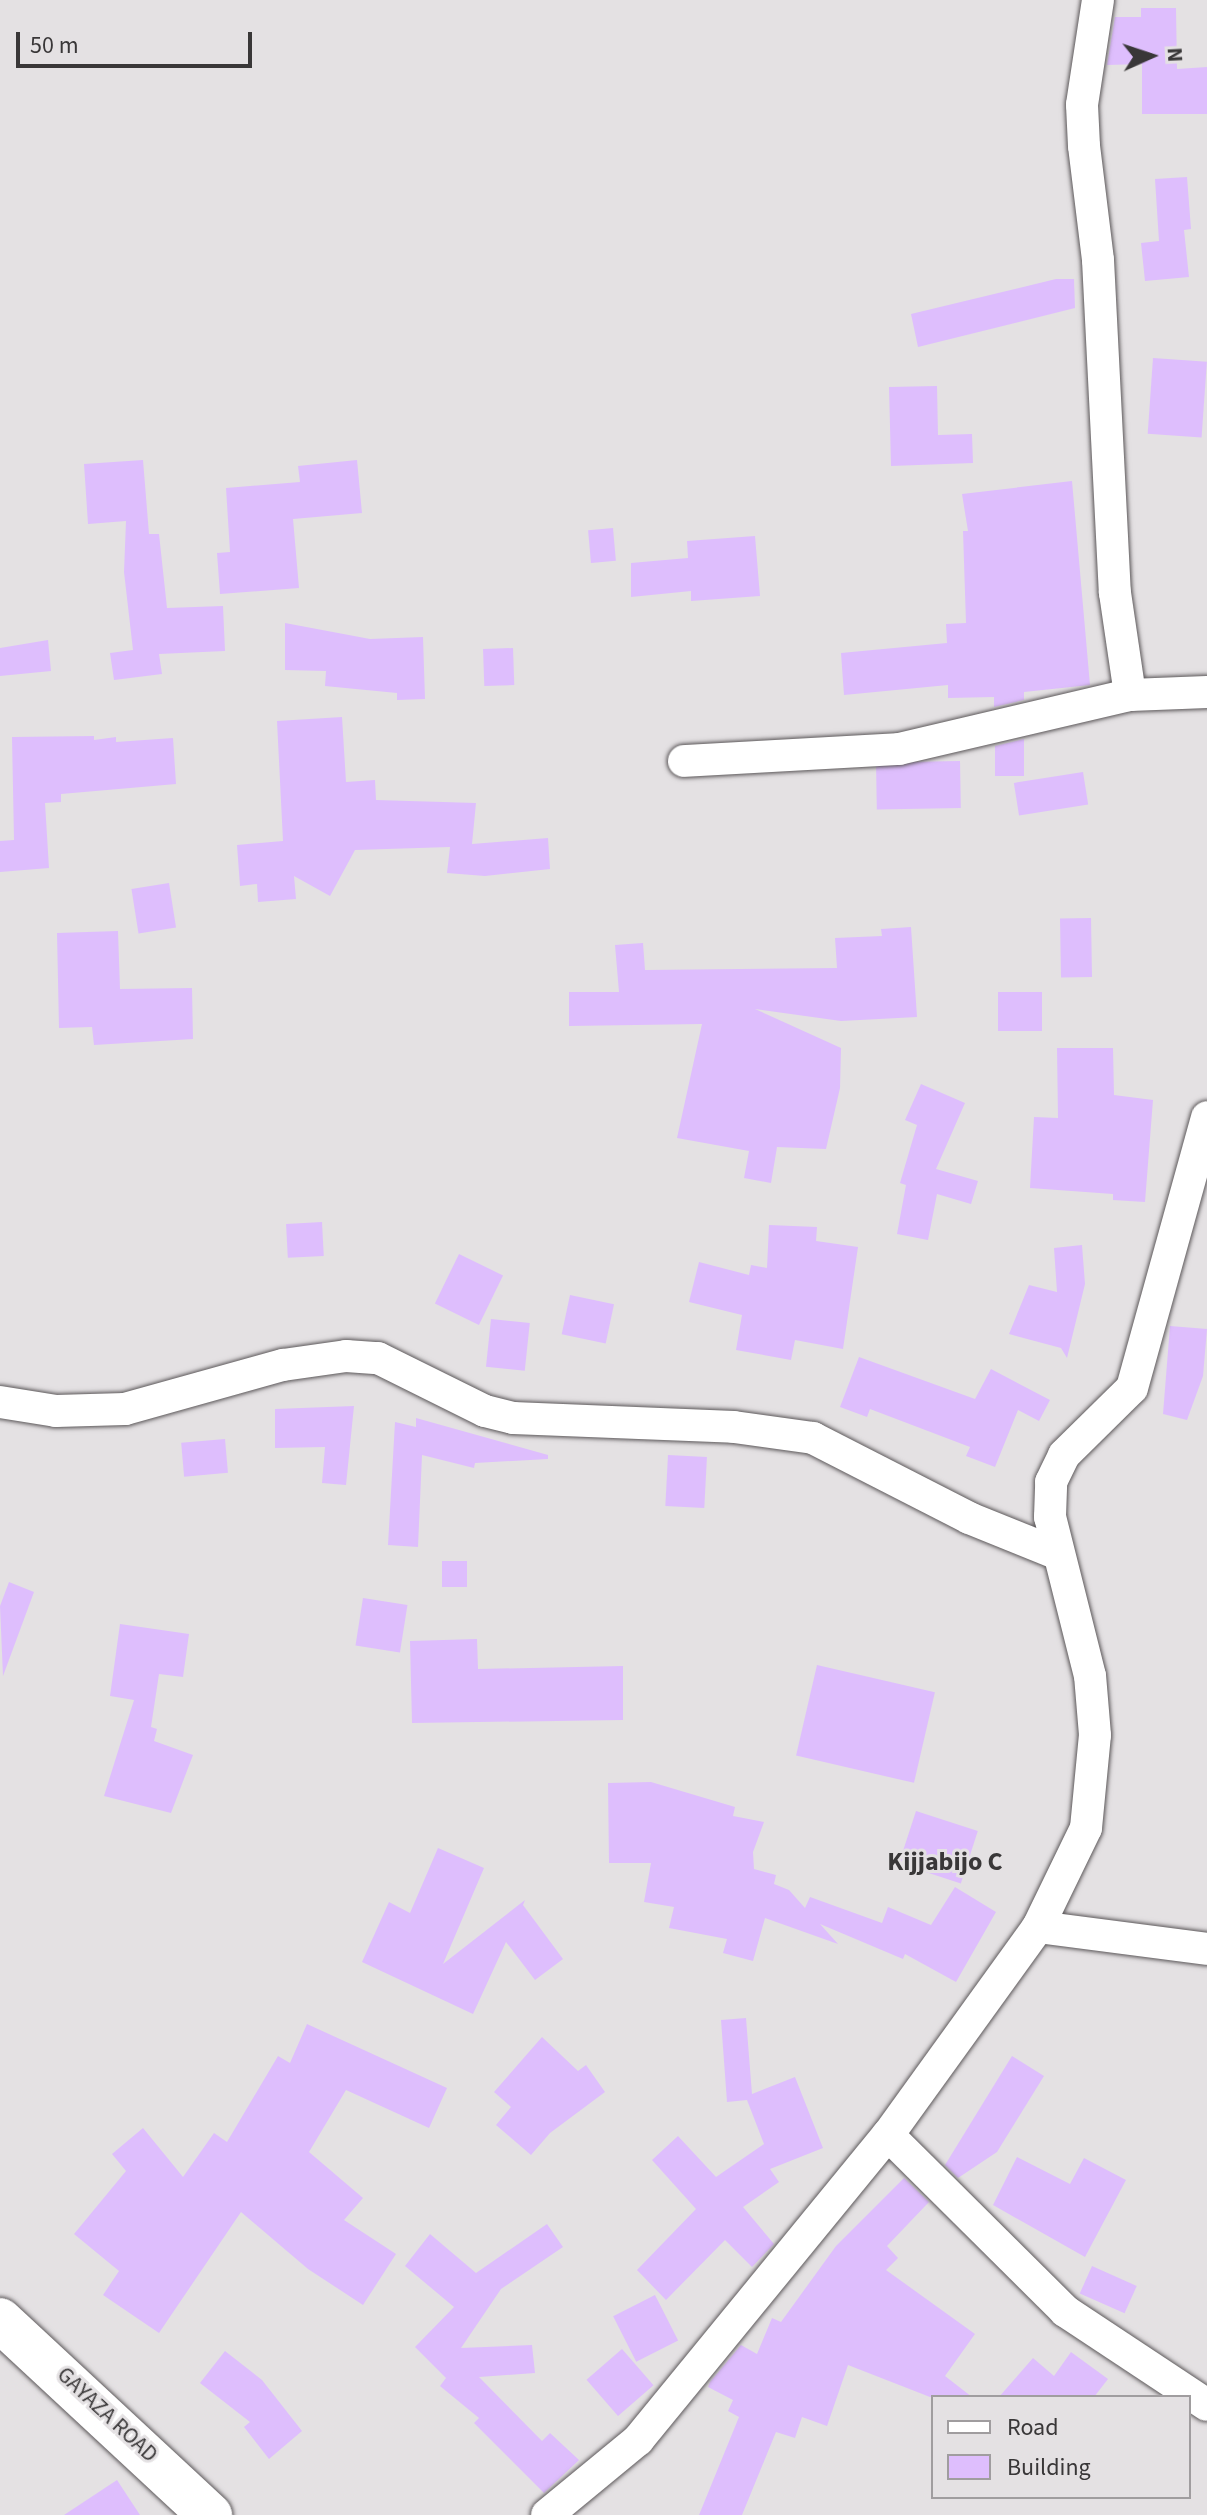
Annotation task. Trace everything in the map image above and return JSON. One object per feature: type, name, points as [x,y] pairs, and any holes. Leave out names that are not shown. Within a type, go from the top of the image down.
[{"type":"main road","name":"GAYAZA ROAD","points":[[0,2320],[210,2515]]},
{"type":"street","points":[[1098,0],[1083,94],[1084,146],[1098,260],[1115,593],[1130,695]]},
{"type":"street","points":[[684,761],[899,749],[1130,695],[1207,692]]},
{"type":"street","points":[[547,2515],[638,2440],[888,2135],[1038,1927],[1086,1828],[1094,1768],[1090,1676],[1050,1517],[1051,1482],[1064,1455],[1132,1388],[1207,1117]]},
{"type":"street","points":[[0,1402],[56,1411],[125,1409],[283,1365],[346,1356],[378,1358],[485,1411],[513,1418],[734,1427],[813,1438],[969,1518],[1058,1554]]},
{"type":"street","points":[[1038,1927],[1207,1949]]},
{"type":"street","points":[[888,2135],[1065,2311],[1207,2405]]},
{"type":"building","points":[[1141,8],[1176,8],[1177,69],[1207,67],[1207,114],[1142,114],[1142,64],[1107,65],[1115,17],[1141,17]]},
{"type":"building","points":[[1187,177],[1191,229],[1184,230],[1189,277],[1145,281],[1141,243],[1159,241],[1155,179]]},
{"type":"building","points":[[1056,279],[1074,279],[1075,308],[918,347],[911,314]]},
{"type":"building","points":[[1153,358],[1207,362],[1202,438],[1148,434]]},
{"type":"building","points":[[937,386],[938,435],[972,434],[973,463],[891,466],[889,387]]},
{"type":"building","points":[[143,460],[149,534],[159,534],[167,608],[223,606],[225,651],[159,654],[162,674],[114,680],[110,653],[133,650],[124,572],[126,521],[88,524],[84,464]]},
{"type":"building","points":[[357,460],[362,513],[293,519],[299,588],[220,594],[217,553],[230,552],[226,488],[300,482],[298,466]]},
{"type":"building","points":[[1072,481],[1090,685],[1024,692],[1024,700],[994,707],[994,697],[948,698],[948,685],[844,695],[841,653],[947,643],[946,624],[966,623],[963,531],[968,531],[962,494]]},
{"type":"building","points":[[613,528],[616,561],[591,563],[588,530]]},
{"type":"building","points":[[755,536],[760,596],[691,601],[691,591],[631,597],[631,563],[688,558],[687,541]]},
{"type":"building","points":[[285,623],[370,639],[423,637],[425,699],[397,700],[397,693],[325,686],[326,671],[285,670]]},
{"type":"building","points":[[48,640],[51,671],[0,676],[0,648]]},
{"type":"building","points":[[513,648],[514,685],[484,686],[483,649]]},
{"type":"building","points":[[342,717],[346,782],[375,780],[376,800],[476,803],[472,844],[548,838],[550,869],[485,876],[447,873],[450,847],[355,850],[330,896],[294,876],[296,899],[258,902],[257,884],[240,886],[237,845],[283,841],[277,721]]},
{"type":"building","points":[[94,736],[94,740],[116,737],[116,742],[173,738],[176,784],[61,794],[61,802],[45,803],[49,868],[0,872],[0,841],[14,840],[12,737]]},
{"type":"building","points":[[1024,739],[1024,776],[995,776],[995,746]]},
{"type":"building","points":[[960,761],[961,808],[877,809],[876,762]]},
{"type":"building","points":[[1083,772],[1088,805],[1019,816],[1014,783]]},
{"type":"building","points":[[169,883],[176,927],[139,933],[131,889]]},
{"type":"building","points":[[1091,918],[1092,977],[1061,978],[1060,919]]},
{"type":"building","points":[[911,927],[917,1017],[841,1021],[755,1009],[841,1048],[840,1088],[826,1149],[777,1147],[771,1183],[744,1178],[749,1151],[677,1138],[702,1024],[569,1026],[569,992],[619,992],[615,945],[643,943],[645,970],[837,968],[835,938],[882,936],[881,929]]},
{"type":"building","points":[[118,931],[120,989],[192,988],[193,1039],[94,1045],[92,1027],[59,1028],[57,933]]},
{"type":"building","points":[[998,992],[1042,992],[1042,1031],[998,1031]]},
{"type":"building","points":[[1057,1048],[1113,1048],[1114,1095],[1153,1100],[1145,1202],[1113,1200],[1113,1194],[1030,1188],[1034,1117],[1058,1118]]},
{"type":"building","points":[[921,1084],[965,1103],[936,1169],[978,1181],[971,1204],[937,1194],[928,1240],[897,1234],[906,1185],[900,1183],[917,1125],[905,1120]]},
{"type":"building","points":[[322,1222],[324,1256],[288,1258],[286,1224]]},
{"type":"building","points":[[769,1225],[817,1227],[816,1241],[858,1247],[843,1349],[795,1340],[791,1360],[736,1350],[742,1315],[689,1302],[699,1262],[749,1275],[751,1265],[767,1268]]},
{"type":"building","points":[[1082,1245],[1085,1284],[1067,1358],[1061,1348],[1009,1334],[1029,1285],[1057,1292],[1054,1248]]},
{"type":"building","points":[[459,1254],[503,1275],[479,1325],[435,1303]]},
{"type":"building","points":[[570,1295],[614,1304],[606,1343],[562,1334]]},
{"type":"building","points":[[491,1319],[530,1323],[525,1371],[486,1367]]},
{"type":"building","points":[[1170,1326],[1207,1329],[1203,1376],[1187,1420],[1163,1414]]},
{"type":"building","points":[[859,1357],[975,1399],[991,1369],[1050,1400],[1039,1421],[1018,1410],[995,1467],[966,1456],[970,1447],[870,1409],[867,1417],[840,1407]]},
{"type":"building","points":[[354,1406],[346,1485],[322,1483],[325,1447],[275,1448],[275,1409]]},
{"type":"building","points":[[416,1418],[548,1455],[548,1459],[475,1463],[474,1468],[422,1455],[418,1547],[388,1545],[395,1422],[416,1427]]},
{"type":"building","points":[[225,1439],[228,1473],[184,1477],[181,1443]]},
{"type":"building","points":[[668,1455],[707,1457],[704,1508],[665,1506]]},
{"type":"building","points":[[442,1561],[467,1561],[467,1587],[442,1587]]},
{"type":"building","points":[[9,1582],[34,1592],[3,1676],[0,1606]]},
{"type":"building","points":[[363,1598],[407,1605],[400,1652],[355,1645]]},
{"type":"building","points":[[120,1624],[189,1634],[183,1677],[159,1674],[151,1727],[157,1729],[154,1741],[193,1755],[171,1813],[104,1796],[134,1700],[110,1696]]},
{"type":"building","points":[[477,1639],[478,1669],[623,1666],[623,1720],[412,1723],[410,1641]]},
{"type":"building","points":[[817,1665],[935,1692],[914,1783],[796,1756]]},
{"type":"building","points":[[651,1782],[735,1807],[733,1816],[764,1822],[753,1852],[754,1869],[776,1875],[774,1884],[789,1890],[805,1908],[810,1897],[882,1923],[888,1907],[931,1925],[955,1887],[996,1912],[956,1982],[905,1954],[903,1959],[820,1924],[838,1944],[765,1918],[753,1961],[723,1953],[727,1939],[669,1928],[674,1907],[644,1902],[651,1863],[609,1863],[608,1783]]},
{"type":"building","points":[[916,1811],[978,1831],[961,1883],[899,1863]]},
{"type":"building","points":[[438,1848],[484,1868],[443,1964],[525,1900],[523,1905],[563,1959],[535,1980],[506,1942],[473,2014],[362,1962],[389,1902],[410,1913]]},
{"type":"building","points":[[746,2018],[752,2094],[795,2077],[823,2148],[770,2169],[779,2182],[743,2207],[774,2244],[752,2267],[725,2240],[666,2300],[637,2270],[696,2209],[652,2160],[678,2136],[716,2177],[764,2144],[747,2100],[727,2102],[721,2020]]},
{"type":"building","points":[[307,2024],[447,2088],[429,2128],[346,2090],[309,2152],[363,2198],[344,2220],[396,2254],[363,2305],[308,2269],[241,2212],[159,2333],[103,2295],[119,2271],[74,2234],[126,2171],[112,2154],[143,2128],[183,2177],[214,2133],[227,2142],[278,2056],[290,2063]]},
{"type":"building","points":[[542,2037],[578,2071],[586,2065],[605,2092],[550,2133],[531,2155],[496,2125],[511,2107],[494,2092]]},
{"type":"building","points":[[1012,2056],[1044,2076],[997,2152],[958,2178],[945,2165]]},
{"type":"building","points":[[1017,2157],[1070,2184],[1084,2158],[1126,2180],[1085,2257],[993,2205]]},
{"type":"building","points":[[904,2178],[929,2202],[887,2246],[898,2258],[886,2270],[975,2334],[945,2376],[969,2395],[930,2397],[848,2365],[827,2426],[802,2417],[795,2438],[776,2432],[742,2515],[699,2515],[739,2417],[728,2411],[733,2400],[708,2387],[710,2382],[741,2345],[757,2354],[772,2318],[781,2322],[836,2246]]},
{"type":"building","points":[[547,2224],[563,2247],[501,2289],[461,2348],[532,2345],[535,2373],[479,2377],[542,2441],[550,2433],[579,2460],[544,2493],[474,2423],[479,2418],[440,2386],[446,2378],[415,2347],[454,2307],[405,2266],[430,2234],[476,2273]]},
{"type":"building","points":[[1092,2266],[1137,2286],[1125,2313],[1080,2293]]},
{"type":"building","points":[[655,2295],[678,2340],[636,2362],[613,2316]]},
{"type":"building","points":[[622,2349],[653,2385],[618,2416],[587,2380]]},
{"type":"building","points":[[225,2351],[262,2380],[302,2431],[269,2459],[244,2427],[250,2422],[200,2383]]},
{"type":"building","points":[[1071,2352],[1108,2379],[1096,2395],[1001,2395],[1033,2358],[1054,2376]]},
{"type":"building","points":[[117,2480],[140,2515],[64,2515]]},
{"type":"district","name":"Kijjabijo C","points":[[945,1862]]}]
